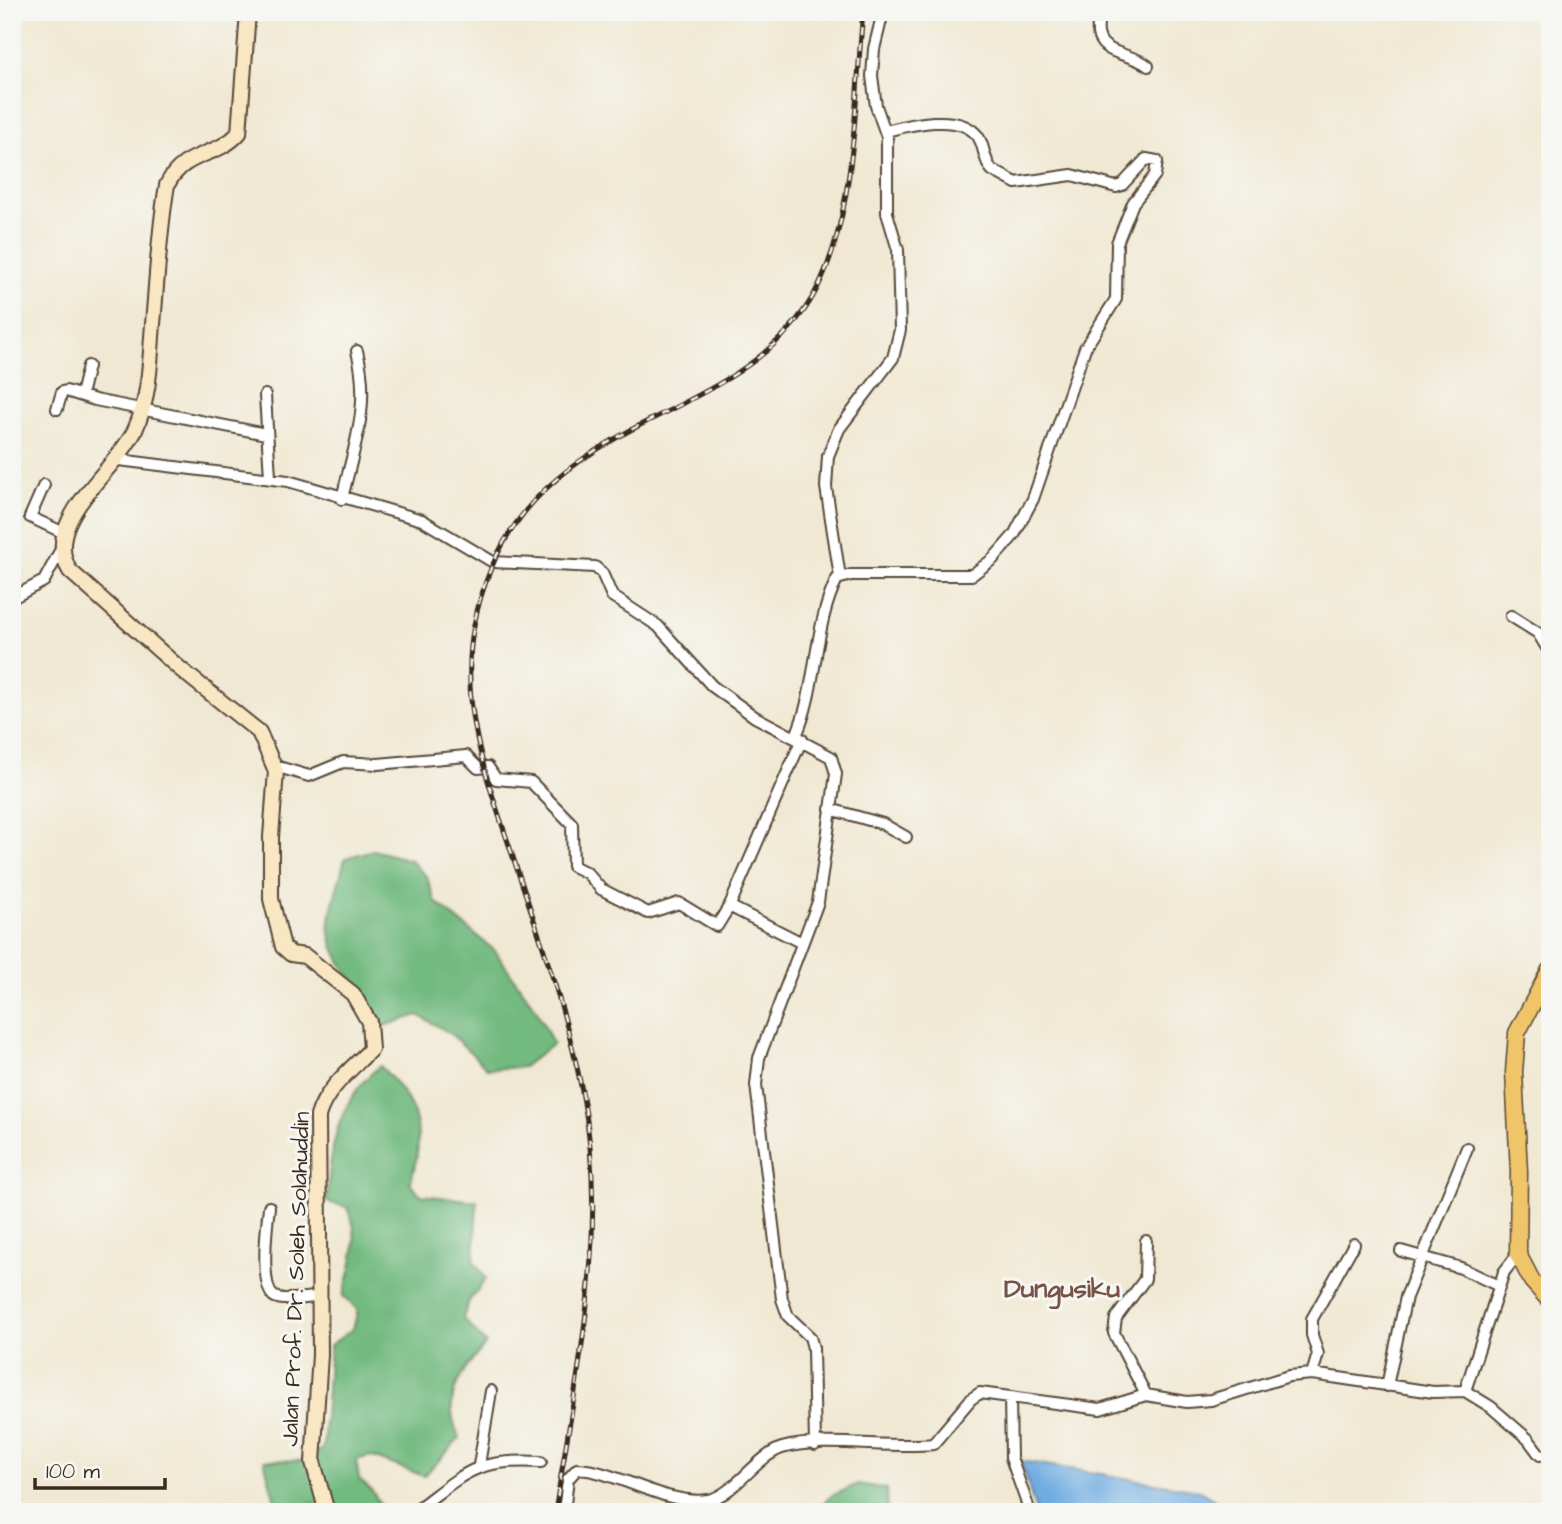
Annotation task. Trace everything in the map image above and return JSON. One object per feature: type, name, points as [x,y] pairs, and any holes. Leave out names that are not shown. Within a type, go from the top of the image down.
[{"type":"main road","points":[[1550,970],[1521,1025],[1514,1052],[1519,1172],[1518,1254],[1532,1281],[1550,1301]]},
{"type":"street","points":[[12,598],[44,581],[61,549],[64,533],[77,506],[118,460],[144,408],[167,185],[184,162],[230,142],[239,133],[248,12]]},
{"type":"street","points":[[275,766],[309,776],[343,762],[378,764],[466,756],[478,768],[488,767],[496,779],[531,782],[572,824],[573,866],[587,873],[601,889],[648,913],[672,903],[681,904],[715,926],[720,924],[730,906],[799,737],[824,619],[840,577],[826,487],[828,456],[839,429],[893,358],[900,330],[898,250],[887,213],[886,131],[874,97],[871,68],[883,12]]},
{"type":"street","points":[[1101,12],[1098,31],[1103,43],[1126,58],[1148,66]]},
{"type":"street","points":[[840,577],[972,575],[993,559],[1014,535],[1033,499],[1085,348],[1116,299],[1117,243],[1133,203],[1157,170],[1157,161],[1146,159],[1122,185],[1116,187],[1072,175],[1016,183],[992,170],[977,135],[970,130],[934,121],[886,131]]},
{"type":"street","points":[[342,499],[364,404],[363,375],[357,351]]},
{"type":"street","points":[[81,395],[88,366]]},
{"type":"street","points":[[57,409],[62,392],[266,433]]},
{"type":"street","points":[[265,395],[270,477]]},
{"type":"street","points":[[118,460],[270,477],[422,520],[493,562],[595,566],[602,573],[612,596],[658,626],[712,686],[755,717],[799,737],[831,757],[836,767],[818,902],[759,1058],[756,1085],[782,1299],[788,1316],[810,1337],[813,1348],[816,1445]]},
{"type":"street","points":[[44,485],[30,517],[64,533]]},
{"type":"street","name":"Jalan Prof. Dr. Soleh Solahuddin","points":[[61,549],[70,571],[178,668],[260,732],[275,766],[271,899],[282,947],[291,954],[304,956],[354,994],[372,1030],[371,1049],[337,1082],[321,1105],[318,1116],[320,1355],[313,1462],[327,1512]]},
{"type":"street","points":[[1511,616],[1538,633],[1550,653]]},
{"type":"street","points":[[830,809],[883,824],[906,837]]},
{"type":"street","points":[[730,906],[802,943]]},
{"type":"street","points":[[1387,1386],[1403,1307],[1467,1148]]},
{"type":"street","points":[[269,1207],[264,1267],[270,1293],[276,1298],[318,1297]]},
{"type":"street","points":[[1146,1241],[1146,1279],[1116,1318],[1114,1333],[1146,1395]]},
{"type":"street","points":[[1312,1374],[1318,1354],[1312,1335],[1312,1319],[1354,1244]]},
{"type":"street","points":[[1401,1251],[1461,1268],[1499,1286]]},
{"type":"street","points":[[1465,1391],[1504,1272],[1518,1254]]},
{"type":"street","points":[[564,1512],[568,1479],[577,1469],[678,1497],[706,1500],[715,1497],[775,1451],[816,1445],[933,1444],[975,1396],[987,1393],[1100,1409],[1146,1395],[1199,1402],[1289,1376],[1312,1374],[1433,1392],[1465,1391],[1491,1408],[1528,1439],[1540,1455]]},
{"type":"street","points":[[479,1465],[480,1441],[491,1391]]},
{"type":"street","points":[[1010,1397],[1012,1458],[1030,1512]]},
{"type":"street","points":[[413,1512],[479,1465],[501,1461],[541,1462]]},
{"type":"green space","points":[[373,850],[410,860],[427,877],[435,901],[495,951],[537,1011],[553,1044],[523,1067],[488,1069],[451,1034],[418,1015],[384,1026],[337,956],[330,933],[332,906],[345,858]]},
{"type":"green space","points":[[380,1066],[403,1093],[416,1119],[418,1148],[410,1183],[421,1195],[477,1201],[474,1261],[486,1279],[469,1301],[463,1318],[486,1344],[456,1386],[452,1411],[460,1438],[424,1476],[370,1456],[356,1460],[359,1479],[372,1491],[385,1512],[309,1503],[307,1512],[278,1512],[264,1460],[306,1461],[323,1448],[330,1345],[353,1329],[358,1310],[343,1296],[354,1251],[352,1218],[347,1207],[327,1202],[328,1182],[333,1145],[345,1110],[365,1080]]},
{"type":"green space","points":[[858,1484],[887,1489],[888,1512],[813,1512],[831,1496]]},
{"type":"water","points":[[1021,1461],[1198,1490],[1234,1512],[1036,1512]]},
{"type":"railway","points":[[555,1512],[587,1302],[592,1249],[590,1144],[576,1062],[561,1005],[495,805],[479,746],[470,686],[474,625],[497,555],[534,500],[585,457],[692,399],[754,361],[773,346],[805,309],[822,278],[835,243],[844,206],[863,12]]},
{"type":"district","name":"Dungusiku","points":[[1062,1289]]}]
